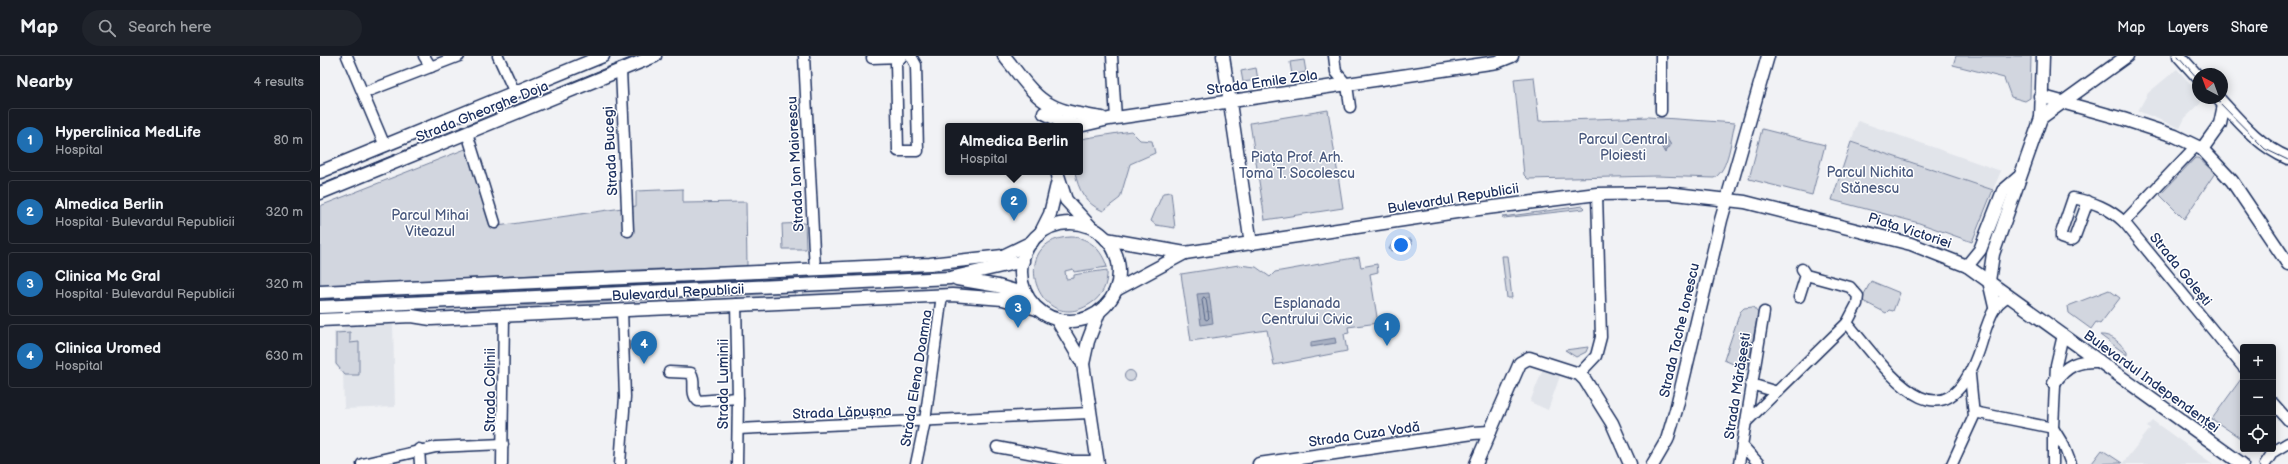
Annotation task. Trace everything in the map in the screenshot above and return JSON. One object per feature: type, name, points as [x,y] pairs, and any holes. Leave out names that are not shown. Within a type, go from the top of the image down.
[{"type":"main road","name":"Strada Gheorghe Doja","points":[[320,172],[603,56]]},
{"type":"main road","name":"Strada Gheorghe Doja","points":[[320,193],[655,56]]},
{"type":"main road","points":[[1004,56],[1034,92],[1044,101],[1057,108],[1112,118]]},
{"type":"main road","points":[[1223,56],[1250,244]]},
{"type":"main road","name":"Strada Emile Zola","points":[[1083,125],[1112,118],[1497,62],[1512,56]]},
{"type":"main road","name":"Strada Tache Ionescu","points":[[1653,464],[1667,440],[1676,410],[1727,199],[1768,56]]},
{"type":"main road","points":[[1995,307],[1989,281],[1993,254],[2041,118],[2040,96],[2043,56]]},
{"type":"main road","points":[[2041,118],[2127,56]]},
{"type":"main road","points":[[2179,56],[2192,70]]},
{"type":"main road","points":[[1034,92],[1047,123]]},
{"type":"main road","points":[[2040,96],[2124,119],[2202,150],[2232,181],[2288,264]]},
{"type":"main road","points":[[2202,150],[2220,124],[2221,104]]},
{"type":"main road","points":[[2224,104],[2253,135],[2271,150],[2288,158]]},
{"type":"main road","points":[[1044,113],[1068,123]]},
{"type":"main road","points":[[1058,175],[1066,200],[1082,219],[1106,239],[1114,250],[1119,263],[1119,276],[1116,290],[1112,298],[1099,312],[1086,319],[1072,321],[1057,320],[1037,308],[1026,294],[1021,272],[1023,261],[1050,214],[1058,175]]},
{"type":"main road","points":[[1967,266],[1980,250],[2003,191],[2019,177]]},
{"type":"main road","name":"Bulevardul Republicii","points":[[1106,239],[1186,253],[1463,211],[1597,194],[1647,193],[1727,199]]},
{"type":"main road","name":"Piața Victoriei","points":[[1727,199],[1880,235],[1923,248],[1967,266],[2063,335]]},
{"type":"main road","points":[[1036,238],[1060,224],[1071,223],[1092,228]]},
{"type":"main road","name":"Bulevardul Republicii","points":[[320,292],[814,270],[980,260],[1003,256],[1036,238]]},
{"type":"main road","name":"Bulevardul Republicii","points":[[1116,290],[1186,253]]},
{"type":"main road","name":"Bulevardul Republicii","points":[[320,307],[950,278],[1023,261]]},
{"type":"main road","name":"Bulevardul Republicii","points":[[950,278],[998,286],[1026,294]]},
{"type":"main road","name":"Bulevardul Republicii","points":[[320,320],[393,316],[412,316],[431,319],[942,295],[998,298],[1037,308]]},
{"type":"main road","points":[[1098,462],[1083,364],[1088,341],[1099,312]]},
{"type":"main road","points":[[1057,320],[1083,364]]},
{"type":"main road","name":"Bulevardul Independenței","points":[[2063,335],[2242,464]]},
{"type":"main road","points":[[1476,464],[1520,363],[1529,358],[1579,374],[1603,407],[1630,464]]},
{"type":"main road","points":[[2054,383],[2065,370],[2076,362],[2099,361]]},
{"type":"main road","name":"Strada Cuza Vodă","points":[[1259,464],[1303,461],[1473,433],[1488,435]]},
{"type":"street","points":[[347,56],[386,146]]},
{"type":"street","points":[[424,56],[431,67]]},
{"type":"street","points":[[363,93],[459,56]]},
{"type":"street","points":[[498,56],[515,93]]},
{"type":"street","name":"Strada Ion Maiorescu","points":[[804,56],[814,270]]},
{"type":"street","points":[[872,58],[905,56],[916,65],[918,151],[898,151],[896,63],[905,56]]},
{"type":"street","points":[[1112,56],[1112,118]]},
{"type":"street","points":[[1334,56],[1336,72],[1347,85],[1350,107]]},
{"type":"street","points":[[1661,56],[1661,111]]},
{"type":"street","name":"Strada Bucegi","points":[[620,70],[628,231]]},
{"type":"street","points":[[467,133],[495,223]]},
{"type":"street","points":[[2124,222],[2202,150]]},
{"type":"street","points":[[1579,374],[1596,356],[1601,337],[1597,194]]},
{"type":"street","name":"Strada Golești","points":[[2088,201],[2112,211],[2124,222],[2240,363]]},
{"type":"street","points":[[1746,422],[1847,323],[1857,304],[1858,296],[1856,291],[1850,287],[1804,272],[1799,296]]},
{"type":"street","name":"Strada Elena Doamna","points":[[916,464],[925,421],[942,295]]},
{"type":"street","points":[[1847,323],[1900,383],[1917,396],[1935,402],[1952,396],[1965,383],[1970,375],[1995,307],[2008,296]]},
{"type":"street","name":"Strada Luminii","points":[[736,304],[738,398],[737,464]]},
{"type":"street","points":[[620,464],[625,397],[622,310]]},
{"type":"street","name":"Strada Mărășești","points":[[1739,464],[1764,312]]},
{"type":"street","name":"Strada Colinii","points":[[502,464],[504,315]]},
{"type":"street","points":[[2053,464],[2054,383],[2058,352],[2063,335]]},
{"type":"street","points":[[669,372],[691,373],[693,376],[693,395],[698,401],[738,398]]},
{"type":"street","points":[[1952,464],[1972,422],[1974,412],[1970,375]]},
{"type":"street","points":[[1751,384],[1777,392]]},
{"type":"street","points":[[2276,406],[2288,420]]},
{"type":"street","points":[[1974,412],[2053,428],[2064,446],[2071,464]]},
{"type":"street","name":"Strada Lăpușna","points":[[738,429],[1090,413]]},
{"type":"street","points":[[2265,464],[2273,452],[2288,443]]},
{"type":"street","points":[[362,464],[419,449],[463,444],[503,444]]},
{"type":"street","points":[[1742,445],[1759,464]]},
{"type":"street","points":[[997,448],[1080,462],[1098,462]]},
{"type":"street","points":[[419,449],[420,464]]},
{"type":"shaded area","points":[[2177,69],[2192,85],[2192,104],[2200,104],[2185,118],[2180,128],[2138,111],[2148,93]]},
{"type":"shaded area","points":[[1858,121],[2001,171],[1993,190],[1851,142]]},
{"type":"shaded area","points":[[350,321],[393,323],[395,407],[344,409],[343,372],[335,365],[334,331],[341,331]]},
{"type":"shaded area","points":[[1543,369],[1560,376],[1548,410],[1530,402]]},
{"type":"shaded area","points":[[2153,421],[2213,464],[2122,464],[2150,429],[2147,427]]},
{"type":"green space","points":[[1956,56],[2031,56],[2030,98],[2025,101],[2011,97],[2004,78],[1953,65]]},
{"type":"green space","points":[[1304,60],[1306,72],[1292,75],[1290,62]]},
{"type":"green space","points":[[1256,68],[1258,80],[1243,82],[1241,71]]},
{"type":"green space","name":"Parcul Central Ploiesti","points":[[1534,77],[1539,121],[1648,117],[1735,123],[1729,153],[1723,168],[1714,178],[1657,176],[1528,179],[1524,175],[1514,79]]},
{"type":"green space","name":"Piața Prof. Arh. Toma T. Socolescu","points":[[1328,110],[1343,208],[1265,220],[1250,123]]},
{"type":"green space","points":[[1762,129],[1825,145],[1812,195],[1749,179]]},
{"type":"green space","points":[[1131,131],[1140,140],[1152,141],[1155,153],[1130,164],[1120,198],[1103,211],[1087,200],[1076,179],[1075,175],[1083,175],[1083,139]]},
{"type":"green space","name":"Parcul Nichita Stănescu","points":[[1851,142],[1993,190],[1972,242],[1919,223],[1832,200]]},
{"type":"green space","name":"Parcul Mihai Viteazul","points":[[468,148],[491,227],[636,206],[636,191],[683,189],[683,203],[746,202],[747,266],[632,270],[320,286],[320,206]]},
{"type":"green space","points":[[2195,158],[2198,158],[2215,173],[2184,219],[2160,195]]},
{"type":"green space","points":[[1171,192],[1175,228],[1156,225],[1151,221],[1163,193]]},
{"type":"green space","points":[[1583,206],[1585,208],[1584,209],[1502,217]]},
{"type":"green space","points":[[805,223],[806,249],[783,249],[782,224]]},
{"type":"green space","points":[[1071,237],[1084,239],[1094,246],[1102,255],[1107,267],[1074,272],[1073,269],[1065,271],[1066,279],[1074,278],[1074,275],[1107,270],[1107,275],[1105,285],[1098,298],[1090,304],[1071,311],[1056,308],[1044,298],[1036,284],[1034,268],[1039,253],[1051,242]]},
{"type":"green space","points":[[1411,239],[1412,244],[1399,246],[1399,248],[1393,251],[1389,249],[1393,242]]},
{"type":"green space","points":[[1502,256],[1507,256],[1512,298],[1507,298]]},
{"type":"green space","name":"Esplanada Centrului Civic","points":[[1359,257],[1361,267],[1377,264],[1378,272],[1370,274],[1378,323],[1348,327],[1349,333],[1344,334],[1347,351],[1274,365],[1267,330],[1191,341],[1181,274],[1239,265],[1256,267],[1270,277],[1275,272]]},
{"type":"green space","points":[[993,263],[946,275],[803,281],[803,274]]},
{"type":"green space","points":[[793,276],[793,283],[518,296],[519,289]]},
{"type":"green space","points":[[1871,281],[1900,293],[1893,311],[1889,310],[1886,313],[1861,300]]},
{"type":"green space","points":[[959,283],[1006,294],[1006,297],[983,290],[967,289],[803,297],[803,290]]},
{"type":"green space","points":[[505,287],[505,294],[325,303],[325,295]]},
{"type":"green space","points":[[2109,290],[2120,298],[2100,324],[2096,322],[2091,329],[2069,313],[2068,306]]},
{"type":"green space","points":[[795,292],[795,298],[519,312],[519,306]]},
{"type":"green space","points":[[505,303],[505,310],[435,313],[403,310],[324,314],[325,311]]},
{"type":"green space","points":[[1753,307],[1758,313],[1747,370],[1724,360],[1740,312],[1744,308]]},
{"type":"green space","points":[[350,332],[350,343],[359,342],[359,375],[345,375],[336,364],[336,333]]},
{"type":"green space","points":[[2100,335],[2108,336],[2115,340],[2127,351],[2127,355]]},
{"type":"green space","points":[[1588,347],[1586,352],[1576,357],[1565,350]]},
{"type":"green space","points":[[1130,370],[1134,372],[1136,376],[1134,380],[1130,382],[1126,380],[1124,376],[1126,372]]},
{"type":"green space","points":[[2240,380],[2240,438],[2212,419]]},
{"type":"green space","points":[[2102,450],[2122,463],[2085,464],[2092,463]]},
{"type":"water","points":[[1666,137],[1671,145],[1665,153],[1660,144]]},
{"type":"water","points":[[1209,293],[1213,323],[1201,325],[1197,294]]},
{"type":"water","points":[[1335,338],[1336,343],[1311,347],[1311,342]]},
{"type":"tram line","points":[[320,185],[635,56]]},
{"type":"tram line","points":[[2178,56],[2192,72]]},
{"type":"tram line","points":[[2221,104],[2265,149],[2288,160]]},
{"type":"place","name":"Almedica Berlin","points":[[1014,221]]},
{"type":"place","name":"Clinica Mc Gral","points":[[1018,328]]},
{"type":"place","name":"Hyperclinica MedLife","points":[[1387,346]]},
{"type":"place","name":"Clinica Uromed","points":[[644,364]]}]
